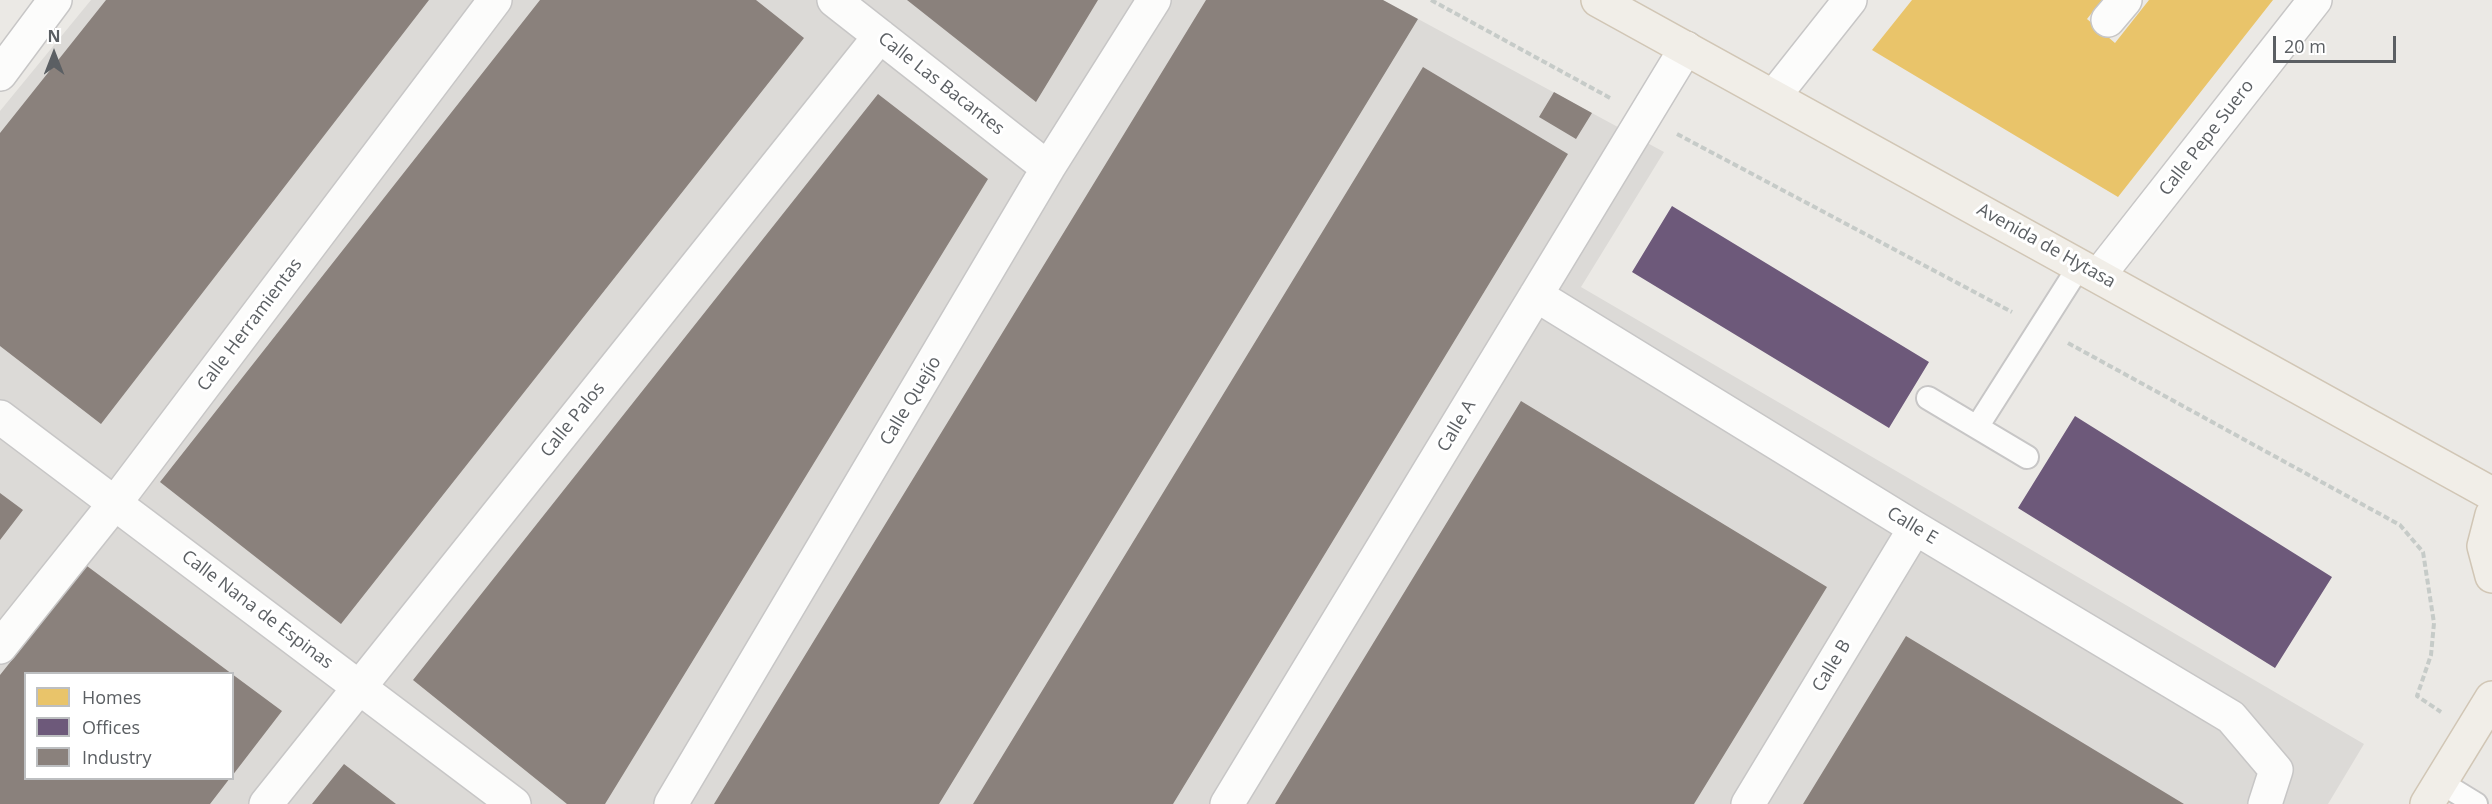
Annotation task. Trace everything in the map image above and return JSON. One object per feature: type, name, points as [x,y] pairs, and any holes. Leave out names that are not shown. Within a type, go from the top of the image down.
[{"type":"main road","name":"Avenida de Hytasa","points":[[1598,0],[2492,494]]},
{"type":"main road","points":[[2492,515],[2484,546],[2492,576]]},
{"type":"main road","points":[[2434,793],[2492,698]]},
{"type":"street","points":[[0,74],[56,0]]},
{"type":"street","name":"Calle Herramientas","points":[[0,646],[115,503],[495,0]]},
{"type":"street","name":"Calle Las Bacantes","points":[[834,0],[1048,168]]},
{"type":"street","name":"Calle Quejío","points":[[671,804],[1048,168],[1154,0]]},
{"type":"street","points":[[1774,96],[1850,0]]},
{"type":"street","name":"Calle Pepe Suero","points":[[2090,270],[2315,0]]},
{"type":"street","name":"Calle Palos","points":[[266,804],[880,36]]},
{"type":"street","name":"Calle A","points":[[1227,804],[1686,48]]},
{"type":"street","name":"Calle E","points":[[1536,295],[1915,528],[2231,717],[2276,770],[2265,804]]},
{"type":"street","name":"Calle Nana de Espinas","points":[[0,417],[514,804]]},
{"type":"street","name":"Calle B","points":[[1748,804],[1915,528]]},
{"type":"lane","points":[[1977,427],[2090,270]]},
{"type":"lane","points":[[1928,398],[2027,457]]},
{"type":"lane","points":[[2434,793],[2476,804]]},
{"type":"shaded area","points":[[91,0],[1383,0],[1664,152],[1581,287],[2364,744],[2328,804],[0,804],[0,111]]},
{"type":"building: Homes","points":[[1912,0],[2102,0],[2087,19],[2115,43],[2149,0],[2273,0],[2118,197],[1872,50]]},
{"type":"building: Offices","points":[[1672,206],[1929,362],[1889,428],[1632,272]]},
{"type":"building: Offices","points":[[2075,416],[2332,577],[2275,668],[2018,508]]},
{"type":"building: Industry","points":[[106,0],[429,0],[101,424],[0,346],[0,133]]},
{"type":"building: Industry","points":[[540,0],[756,0],[804,38],[341,624],[160,482]]},
{"type":"building: Industry","points":[[907,0],[1098,0],[1036,102]]},
{"type":"building: Industry","points":[[1206,0],[1383,0],[1418,19],[939,804],[714,804]]},
{"type":"building: Industry","points":[[1423,67],[1568,154],[1173,804],[973,804]]},
{"type":"building: Industry","points":[[1554,92],[1592,113],[1576,139],[1539,117]]},
{"type":"building: Industry","points":[[878,94],[988,179],[605,804],[567,804],[413,680]]},
{"type":"building: Industry","points":[[1521,401],[1827,587],[1694,804],[1275,804]]},
{"type":"building: Industry","points":[[0,493],[23,510],[0,540]]},
{"type":"building: Industry","points":[[87,566],[229,672],[24,672],[24,780],[228,780],[210,804],[0,804],[0,675]]},
{"type":"building: Industry","points":[[1906,636],[2184,804],[1803,804]]},
{"type":"building: Industry","points":[[234,675],[282,711],[234,773]]},
{"type":"building: Industry","points":[[344,764],[396,804],[312,804]]}]
